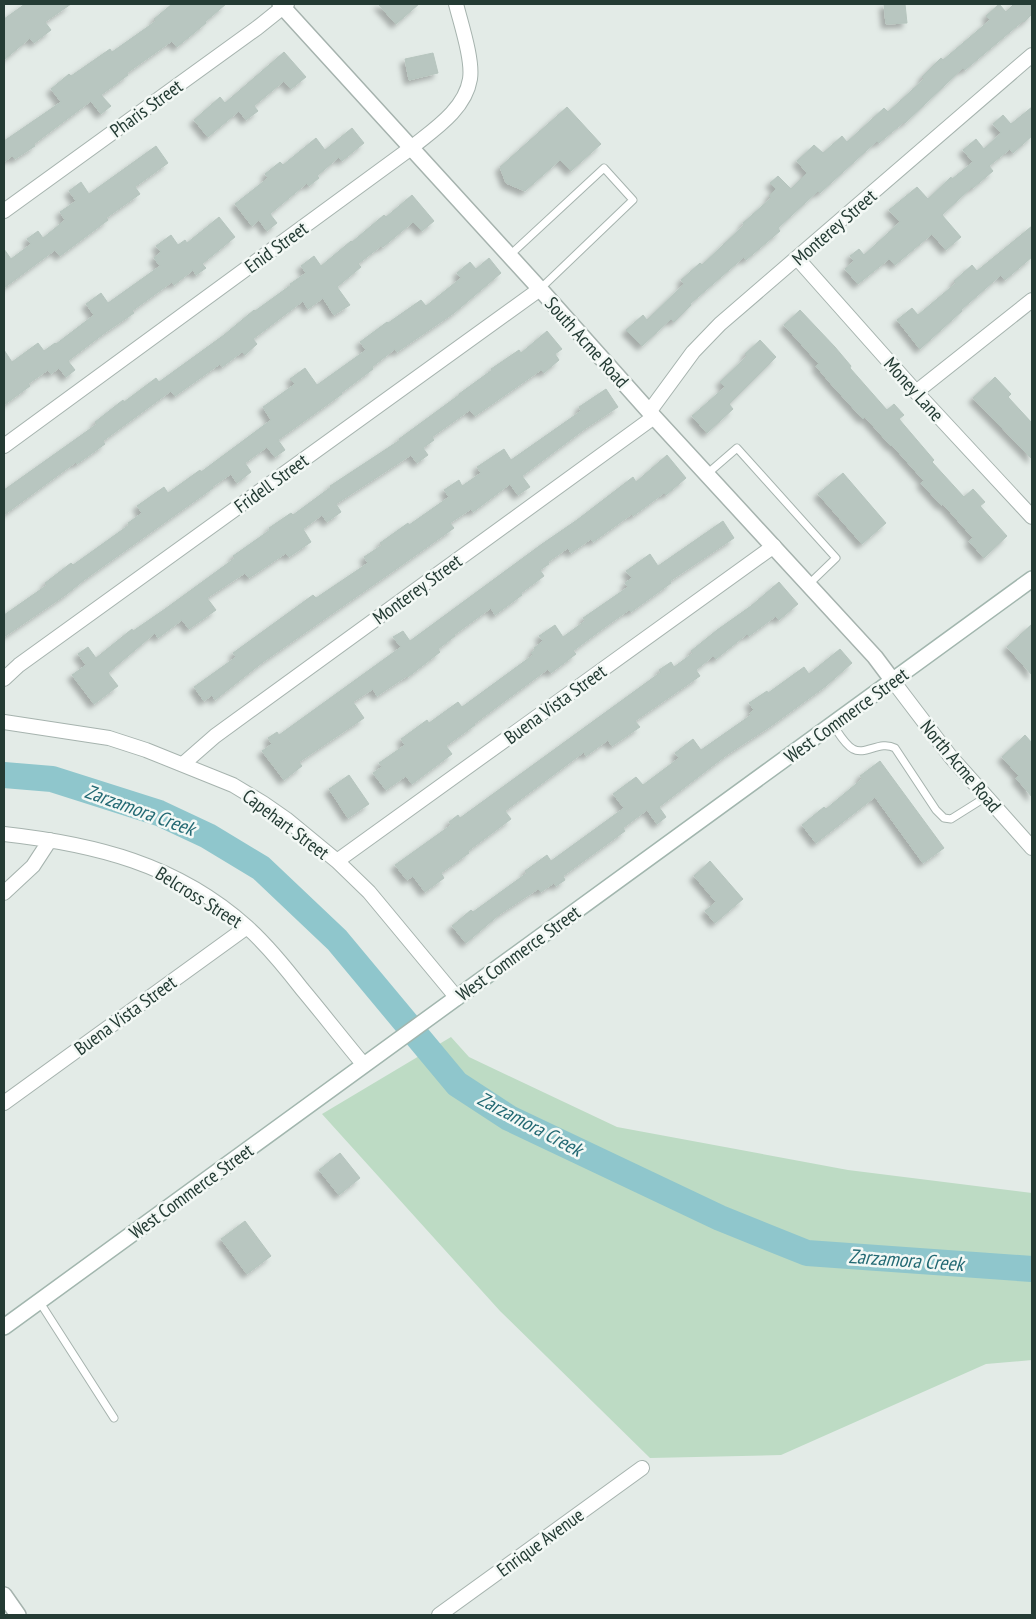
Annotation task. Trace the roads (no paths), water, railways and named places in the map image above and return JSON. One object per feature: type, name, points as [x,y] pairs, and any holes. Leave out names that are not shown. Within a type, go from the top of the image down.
[{"type":"main road","name":"South Acme Road","points":[[283,5],[652,414],[875,657],[893,681]]},
{"type":"main road","name":"West Commerce Street","points":[[4,1327],[833,725],[1032,578]]},
{"type":"main road","points":[[4,1595],[18,1615]]},
{"type":"street","name":"Enid Street","points":[[4,446],[411,148],[450,115],[462,100],[470,80],[470,63],[456,4]]},
{"type":"street","name":"Pharis Street","points":[[4,211],[257,28],[283,5]]},
{"type":"street","name":"Monterey Street","points":[[183,764],[223,730],[652,414],[693,352],[720,324],[1032,55]]},
{"type":"street","name":"Money Lane","points":[[797,258],[916,392],[1032,517]]},
{"type":"street","name":"Fridell Street","points":[[4,679],[19,665],[540,289]]},
{"type":"street","points":[[916,392],[1032,300]]},
{"type":"street","name":"Buena Vista Street","points":[[336,861],[774,546]]},
{"type":"street","name":"North Acme Road","points":[[893,681],[950,756],[1032,848]]},
{"type":"street","name":"Capehart Street","points":[[4,722],[109,738],[183,764],[233,785],[264,803],[336,861],[369,892],[456,998]]},
{"type":"street","name":"Belcross Street","points":[[4,834],[50,840],[106,851],[146,864],[181,881],[221,907],[247,927],[278,959],[364,1065]]},
{"type":"street","points":[[4,893],[33,866],[50,840]]},
{"type":"street","name":"Buena Vista Street","points":[[4,1103],[247,927]]},
{"type":"street","name":"Enrique Avenue","points":[[439,1615],[642,1468]]},
{"type":"lane","points":[[510,255],[604,168],[633,200],[540,289]]},
{"type":"lane","points":[[707,474],[737,448],[836,558],[809,584]]},
{"type":"lane","points":[[833,725],[852,749],[860,752],[880,746],[895,748],[936,810],[944,818],[951,819],[986,797]]},
{"type":"lane","points":[[39,1301],[114,1418]]},
{"type":"waterway","name":"Zarzamora Creek","points":[[4,775],[52,779],[159,813],[208,836],[261,868],[337,940],[457,1084],[509,1118],[720,1218],[807,1253],[1032,1269]]}]
